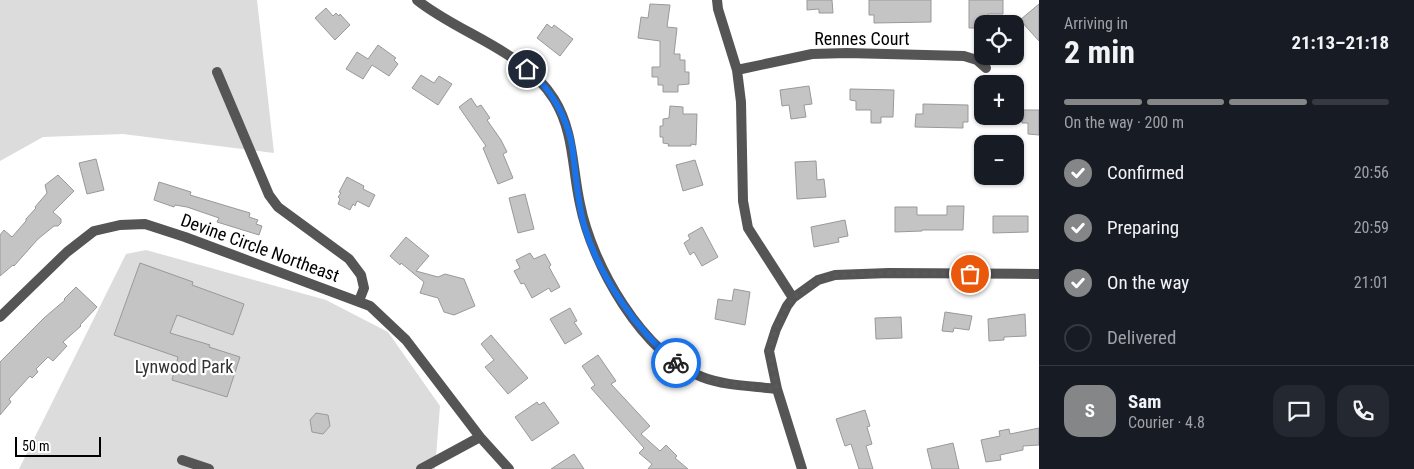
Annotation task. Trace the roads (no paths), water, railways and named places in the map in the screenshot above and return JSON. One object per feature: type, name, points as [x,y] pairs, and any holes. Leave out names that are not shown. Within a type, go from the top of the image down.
[{"type":"street","points":[[417,0],[518,62],[536,76],[554,99],[572,144],[580,206],[584,225],[593,248],[607,278],[628,310],[659,350],[678,365],[703,378],[777,389]]},
{"type":"street","points":[[717,0],[718,9],[737,70],[741,102],[743,201],[748,228],[793,298]]},
{"type":"street","name":"Rennes Court","points":[[737,70],[812,54],[847,53],[964,56],[977,60],[986,68]]},
{"type":"street","points":[[217,72],[269,195],[278,207],[349,259],[361,275],[364,288],[359,301]]},
{"type":"street","name":"Devine Circle Northeast","points":[[0,317],[73,247],[94,231],[120,225],[145,224],[370,306],[406,340],[480,437],[509,469]]},
{"type":"street","points":[[802,469],[777,389],[769,351],[776,329],[793,298],[818,280],[835,275],[889,273],[1039,274]]},
{"type":"street","points":[[421,469],[480,437]]},
{"type":"street","points":[[182,460],[209,469]]},
{"type":"park label","name":"Lynwood Park","points":[[184,367]]}]
